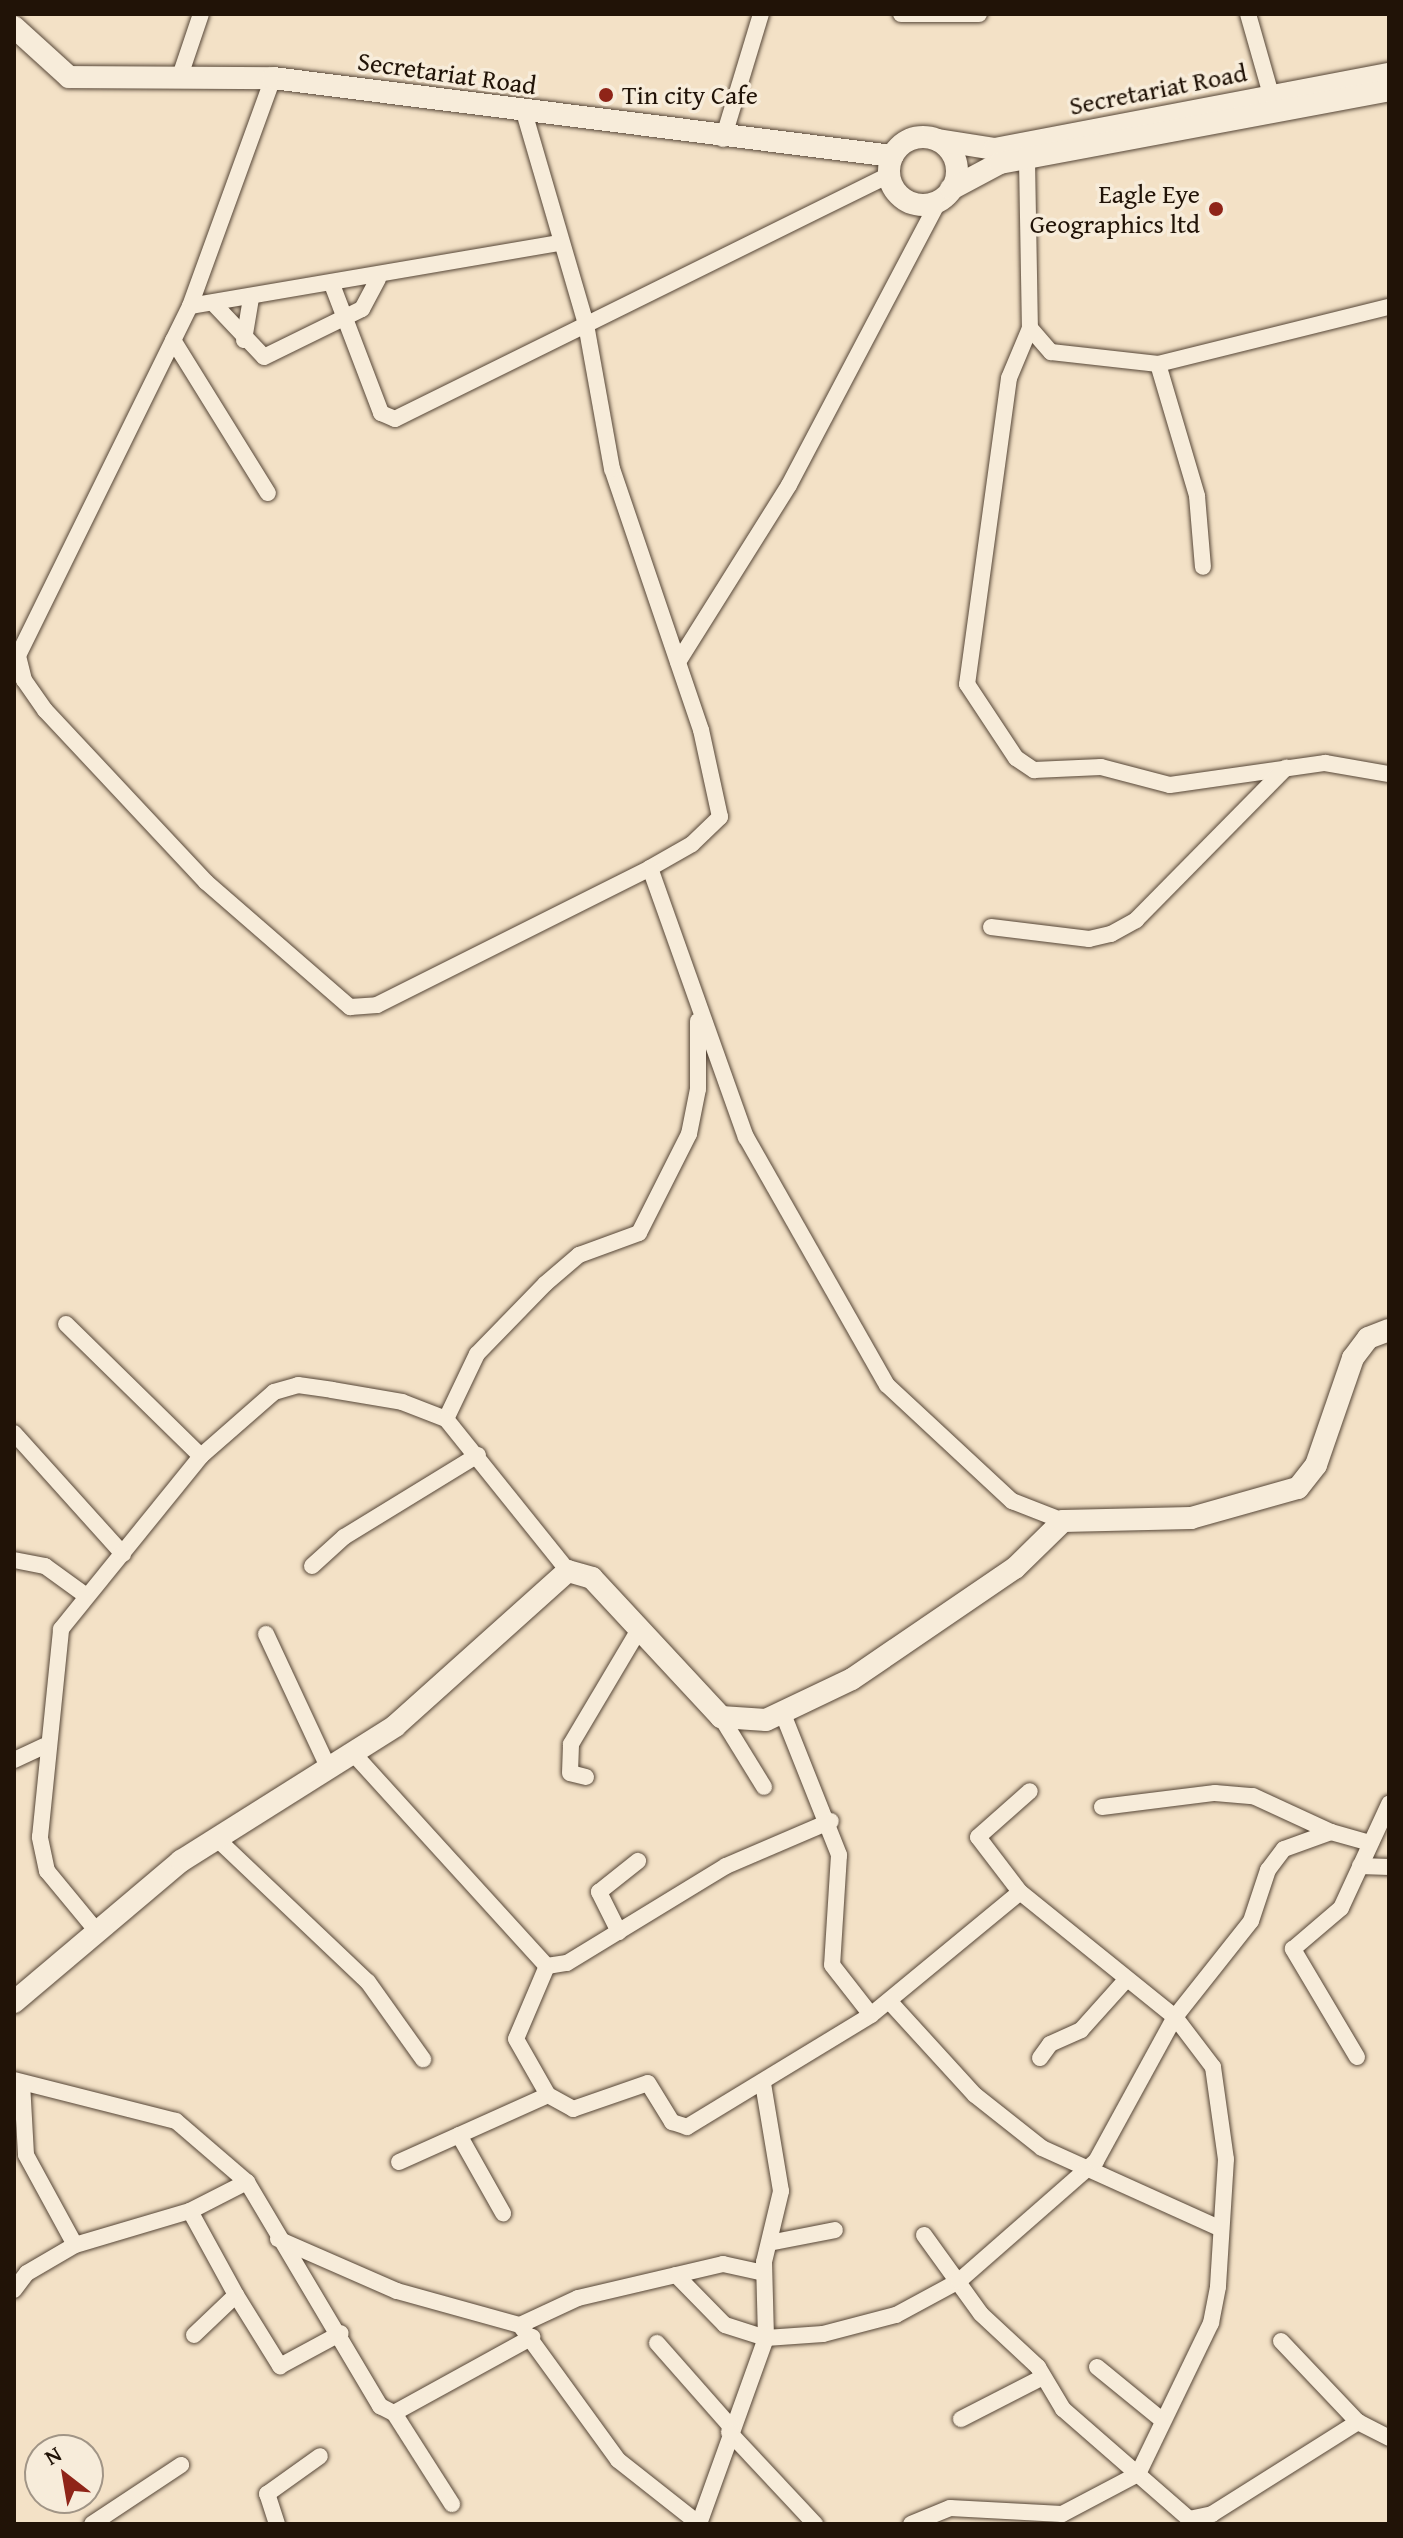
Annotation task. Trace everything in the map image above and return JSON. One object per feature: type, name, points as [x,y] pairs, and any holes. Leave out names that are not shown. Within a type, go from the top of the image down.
[{"type":"street","points":[[180,76],[201,14]]},
{"type":"street","points":[[723,139],[761,14]]},
{"type":"street","points":[[901,14],[979,14]]},
{"type":"street","points":[[1248,14],[1274,103]]},
{"type":"street","name":"Secretariat Road","points":[[14,27],[69,77],[273,78],[723,139],[891,166]]},
{"type":"street","name":"Secretariat Road","points":[[945,195],[986,168],[1389,74]]},
{"type":"street","points":[[273,78],[190,306],[18,656],[24,680],[45,710],[206,882],[350,1007],[377,1005],[650,868],[712,830],[722,805],[678,662],[612,469],[586,324],[524,112]]},
{"type":"street","name":"Secretariat Road","points":[[938,140],[995,149],[1274,103],[1389,90]]},
{"type":"street","points":[[333,287],[381,413],[395,419],[891,166],[915,138],[938,140],[955,158],[945,195],[789,485],[678,662]]},
{"type":"street","points":[[1027,160],[1030,328],[1009,378],[972,693],[1016,758],[1034,770],[1101,767],[1170,785],[1325,763],[1389,774]]},
{"type":"street","points":[[891,166],[908,201],[945,195]]},
{"type":"street","points":[[190,306],[333,287],[560,243]]},
{"type":"street","points":[[213,303],[244,340],[264,357],[281,354],[362,309],[378,279]]},
{"type":"street","points":[[244,340],[251,298]]},
{"type":"street","points":[[1030,328],[1051,352],[1158,364],[1389,307]]},
{"type":"street","points":[[173,340],[268,493]]},
{"type":"street","points":[[1158,364],[1197,496],[1203,567]]},
{"type":"street","points":[[991,927],[1065,938],[1111,934],[1136,920],[1288,767]]},
{"type":"street","points":[[650,868],[746,1137],[887,1385],[1012,1501],[1063,1521],[1191,1518],[1298,1488],[1316,1465],[1353,1358],[1368,1338],[1389,1330]]},
{"type":"street","points":[[446,1419],[477,1354],[545,1284],[579,1255],[639,1233],[689,1134],[698,1089],[698,1007]]},
{"type":"street","points":[[66,1324],[201,1456]]},
{"type":"street","points":[[95,1929],[47,1871],[40,1837],[44,1746],[55,1649],[85,1595],[123,1554],[201,1456],[286,1386],[402,1402],[446,1419],[478,1455],[568,1571],[592,1578],[721,1717],[764,1787]]},
{"type":"street","points":[[14,1433],[123,1554]]},
{"type":"street","points":[[312,1566],[344,1537],[478,1455]]},
{"type":"street","points":[[721,1717],[744,1723],[783,1714],[852,1679],[1002,1576],[1063,1521]]},
{"type":"street","points":[[14,1560],[45,1566],[85,1595]]},
{"type":"street","points":[[14,2002],[95,1929],[215,1837],[403,1720],[568,1571]]},
{"type":"street","points":[[586,1777],[570,1773],[571,1744],[640,1628]]},
{"type":"street","points":[[266,1634],[328,1767]]},
{"type":"street","points":[[783,1714],[831,1821],[839,1855],[832,1965],[871,2015]]},
{"type":"street","points":[[14,1760],[44,1746]]},
{"type":"street","points":[[352,1752],[547,1966]]},
{"type":"street","points":[[911,2524],[950,2508],[1060,2519],[1138,2474],[1211,2323],[1226,2159],[1213,2067],[1175,2017],[1124,1982],[1020,1892],[978,1837],[1030,1791]]},
{"type":"street","points":[[1102,1807],[1215,1793],[1253,1796],[1331,1832],[1370,1843]]},
{"type":"street","points":[[1357,2057],[1293,1949],[1341,1908],[1389,1804]]},
{"type":"street","points":[[831,1821],[726,1866],[619,1932],[547,1966],[516,2039],[548,2095],[573,2109],[648,2083],[672,2122],[687,2127],[890,2002],[1020,1892]]},
{"type":"street","points":[[676,2275],[725,2325],[766,2338],[823,2334],[896,2315],[959,2281],[1012,2227],[1087,2170],[1175,2017],[1251,1921],[1268,1870],[1284,1849],[1331,1832]]},
{"type":"street","points":[[215,1837],[368,1982],[423,2059]]},
{"type":"street","points":[[619,1932],[599,1892],[638,1861]]},
{"type":"street","points":[[1360,1866],[1389,1867]]},
{"type":"street","points":[[1040,2058],[1050,2044],[1081,2030],[1124,1982]]},
{"type":"street","points":[[890,2002],[984,2103],[1042,2148],[1221,2229]]},
{"type":"street","points":[[75,2245],[26,2155],[18,2082],[176,2121],[247,2182],[278,2239],[341,2333],[380,2406],[394,2413],[452,2504]]},
{"type":"street","points":[[278,2239],[397,2291],[526,2331],[618,2460],[699,2524],[730,2429],[766,2338],[764,2273],[774,2242],[781,2191],[763,2083]]},
{"type":"street","points":[[399,2162],[548,2095]]},
{"type":"street","points":[[459,2135],[486,2194],[503,2213]]},
{"type":"street","points":[[14,2290],[27,2273],[75,2245],[190,2211],[247,2182]]},
{"type":"street","points":[[190,2211],[280,2366],[341,2333]]},
{"type":"street","points":[[774,2242],[835,2230]]},
{"type":"street","points":[[924,2235],[981,2314],[1019,2344],[1063,2409],[1189,2519],[1216,2519],[1358,2422]]},
{"type":"street","points":[[394,2413],[578,2298],[723,2264],[764,2273]]},
{"type":"street","points":[[194,2335],[236,2295]]},
{"type":"street","points":[[1281,2341],[1358,2422],[1389,2438]]},
{"type":"street","points":[[657,2343],[815,2524]]},
{"type":"street","points":[[1097,2367],[1162,2420]]},
{"type":"street","points":[[961,2419],[1043,2377]]},
{"type":"street","points":[[277,2524],[267,2494],[320,2456]]},
{"type":"street","points":[[92,2524],[181,2465]]},
{"type":"place","name":"Tin city Cafe","points":[[606,95]]},
{"type":"place","name":"Eagle Eye Geographics ltd","points":[[1216,209]]}]
